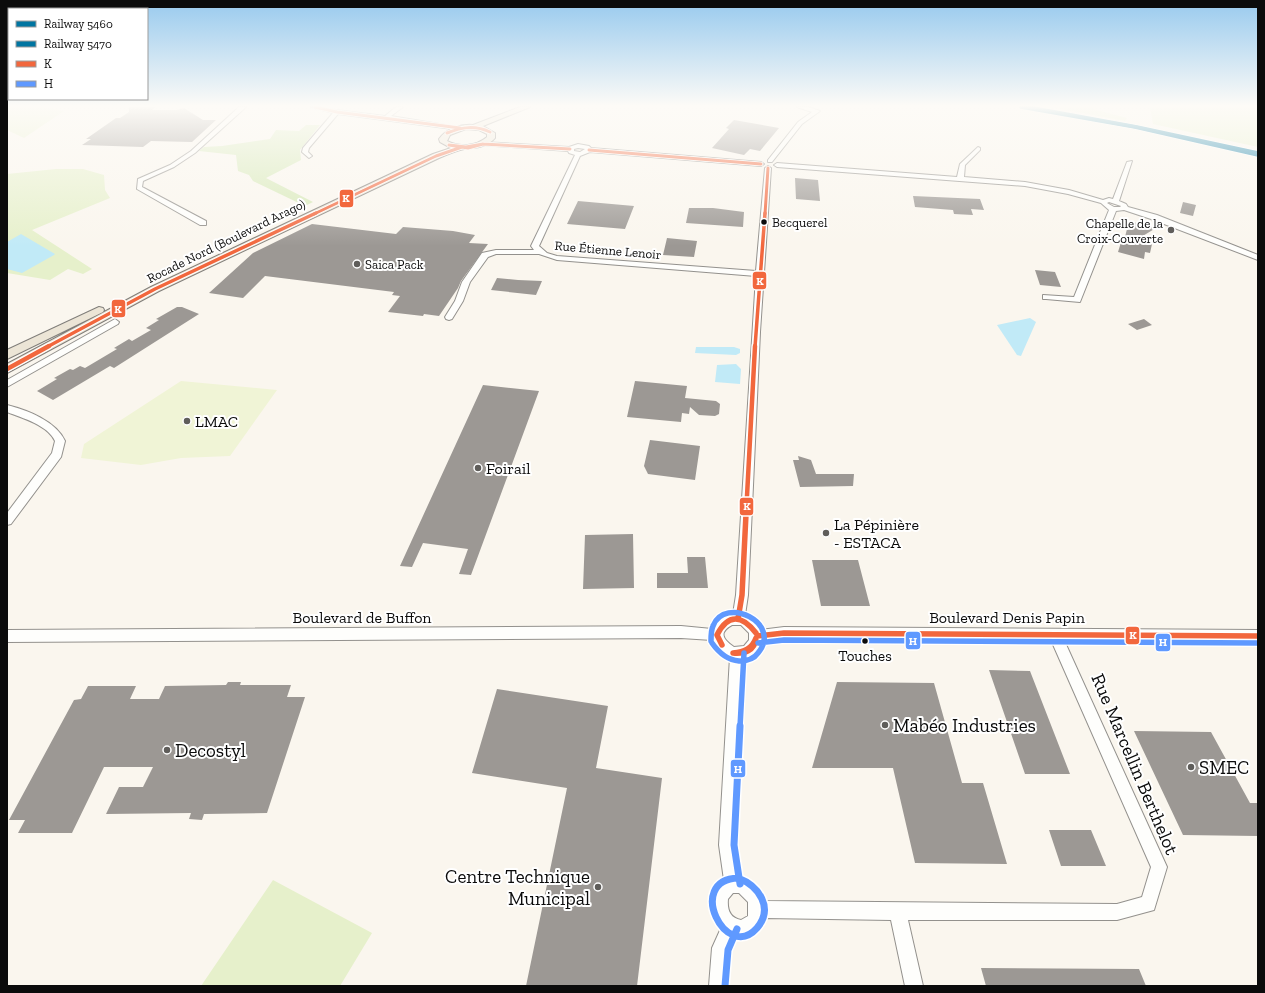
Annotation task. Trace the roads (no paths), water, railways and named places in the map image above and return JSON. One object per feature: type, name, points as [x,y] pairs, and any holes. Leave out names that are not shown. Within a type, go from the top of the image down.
[{"type":"main road","points":[[7,355],[427,153]]},
{"type":"main road","name":"Rocade Nord (Boulevard Arago)","points":[[7,369],[155,289],[444,153]]},
{"type":"main road","points":[[7,360],[107,306]]},
{"type":"street","points":[[191,153],[172,166],[140,180],[139,188],[203,222]]},
{"type":"street","points":[[632,153],[1044,187],[1103,202],[1106,200],[1114,205],[1154,217],[1258,258]]},
{"type":"street","points":[[738,619],[742,595],[769,164],[777,153]]},
{"type":"street","points":[[960,179],[962,165],[974,153]]},
{"type":"street","name":"Rue Étienne Lenoir","points":[[578,154],[536,246],[539,252],[545,256],[761,274]]},
{"type":"street","points":[[1046,296],[1077,300],[1130,162]]},
{"type":"street","points":[[449,317],[459,301],[466,282],[485,255],[496,252],[539,252]]},
{"type":"street","points":[[7,384],[115,322]]},
{"type":"street","points":[[7,408],[51,428],[57,435],[60,442],[57,454],[7,520]]},
{"type":"street","points":[[738,619],[744,620],[752,627],[757,636],[754,647],[749,651],[736,654],[730,652],[721,645],[717,635],[721,624],[726,621],[738,619]]},
{"type":"street","name":"Boulevard de Buffon","points":[[7,636],[674,632],[717,635]]},
{"type":"street","name":"Boulevard Denis Papin","points":[[757,636],[784,633],[1258,636]]},
{"type":"street","name":"Rue Marcellin Berthelot","points":[[758,909],[777,911],[1118,912],[1148,904],[1159,867],[1055,634]]},
{"type":"street","points":[[733,884],[727,846],[736,654]]},
{"type":"street","points":[[733,884],[739,884],[750,890],[754,896],[758,909],[757,916],[749,926],[743,928],[730,926],[721,916],[719,902],[723,890],[733,884]]},
{"type":"street","points":[[898,911],[914,986]]},
{"type":"street","points":[[718,986],[721,948],[730,926]]},
{"type":"water","points":[[21,234],[55,254],[22,273],[7,269],[7,242]]},
{"type":"water","points":[[1030,318],[1036,322],[1021,356],[1017,355],[997,325]]},
{"type":"water","points":[[696,347],[734,347],[740,349],[740,353],[736,355],[695,353]]},
{"type":"water","points":[[736,364],[741,369],[740,384],[715,382],[717,365]]},
{"type":"rail line","name":"5460","points":[[1251,153],[1258,155]]},
{"type":"place","name":"Becquerel","points":[[764,222]]},
{"type":"place","name":"Chapelle de la Croix-Couverte","points":[[1171,230]]},
{"type":"place","name":"Saica Pack","points":[[357,264]]},
{"type":"place","name":"LMAC","points":[[187,421]]},
{"type":"place","name":"Foirail","points":[[478,468]]},
{"type":"place","name":"La Pépinière - ESTACA","points":[[826,533]]},
{"type":"place","name":"Touches","points":[[865,641]]},
{"type":"place","name":"Mabéo Industries","points":[[885,725]]},
{"type":"place","name":"Decostyl","points":[[167,750]]},
{"type":"place","name":"SMEC","points":[[1191,767]]},
{"type":"place","name":"Centre Technique Municipal","points":[[598,887]]}]
